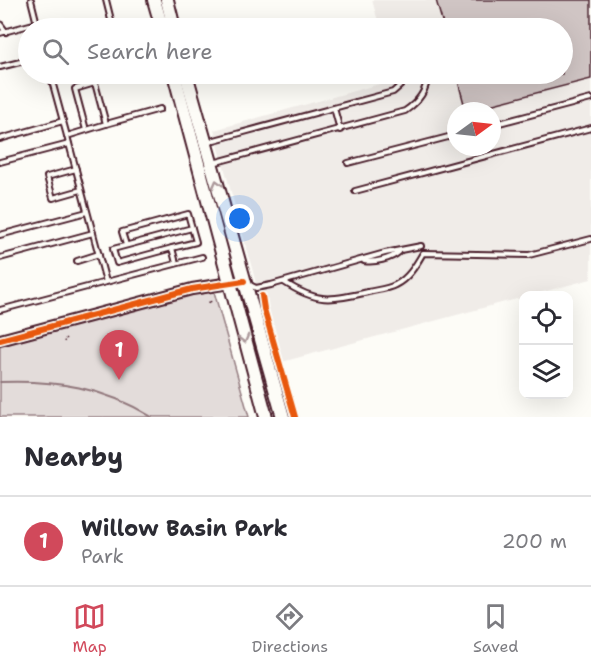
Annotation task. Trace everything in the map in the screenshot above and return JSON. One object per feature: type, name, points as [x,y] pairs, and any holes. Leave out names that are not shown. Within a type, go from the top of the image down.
[{"type":"main road","points":[[154,0],[159,18]]},
{"type":"main road","points":[[167,0],[172,18]]},
{"type":"main road","points":[[177,84],[266,417]]},
{"type":"main road","points":[[189,84],[283,417]]},
{"type":"street","points":[[0,340],[192,289],[244,281]]},
{"type":"lane","points":[[31,0],[36,18]]},
{"type":"lane","points":[[105,0],[110,18]]},
{"type":"lane","points":[[0,24],[6,32]]},
{"type":"lane","points":[[0,33],[18,30]]},
{"type":"lane","points":[[0,67],[18,62]]},
{"type":"lane","points":[[53,84],[106,282]]},
{"type":"lane","points":[[86,130],[75,89],[92,84]]},
{"type":"lane","points":[[95,84],[106,124]]},
{"type":"lane","points":[[206,142],[393,92],[401,84]]},
{"type":"lane","points":[[212,164],[405,111],[417,104],[427,84]]},
{"type":"lane","points":[[501,123],[591,99]]},
{"type":"lane","points":[[334,108],[340,130]]},
{"type":"lane","points":[[67,136],[160,109]]},
{"type":"lane","points":[[0,139],[63,122]]},
{"type":"lane","points":[[356,190],[591,128]]},
{"type":"lane","points":[[348,163],[447,137]]},
{"type":"lane","points":[[0,162],[69,144]]},
{"type":"lane","points":[[76,169],[47,177],[52,198],[81,190]]},
{"type":"lane","points":[[0,236],[87,212]]},
{"type":"lane","points":[[126,245],[122,232],[188,214],[192,228],[196,242],[117,263],[113,249],[192,228]]},
{"type":"lane","points":[[0,258],[93,233]]},
{"type":"lane","points":[[284,282],[309,296],[326,299],[350,296],[395,285],[411,273],[423,253],[529,255],[591,239]]},
{"type":"lane","points":[[244,281],[256,288],[421,246]]},
{"type":"lane","points":[[172,248],[176,264]]},
{"type":"lane","points":[[77,261],[99,254]]},
{"type":"lane","points":[[0,310],[202,257]]},
{"type":"path","points":[[209,298],[210,303]]},
{"type":"path","points":[[63,333],[64,338]]},
{"type":"shaded area","points":[[372,0],[591,0],[591,279],[546,291],[519,291],[519,298],[278,363],[214,130],[380,84],[573,84],[573,18],[377,18]]},
{"type":"shaded area","points":[[213,288],[249,417],[0,417],[0,343]]},
{"type":"building","points":[[436,0],[591,0],[591,79],[573,84],[573,18],[441,18]]},
{"type":"building","points":[[459,84],[571,84],[501,102],[464,102]]},
{"type":"waterway","points":[[0,382],[41,382],[97,392],[152,417]]},
{"type":"cycle path","points":[[0,340],[192,289],[244,281]]},
{"type":"cycle path","points":[[262,296],[295,417]]},
{"type":"place","name":"Willow Basin Park","points":[[119,380]]}]
